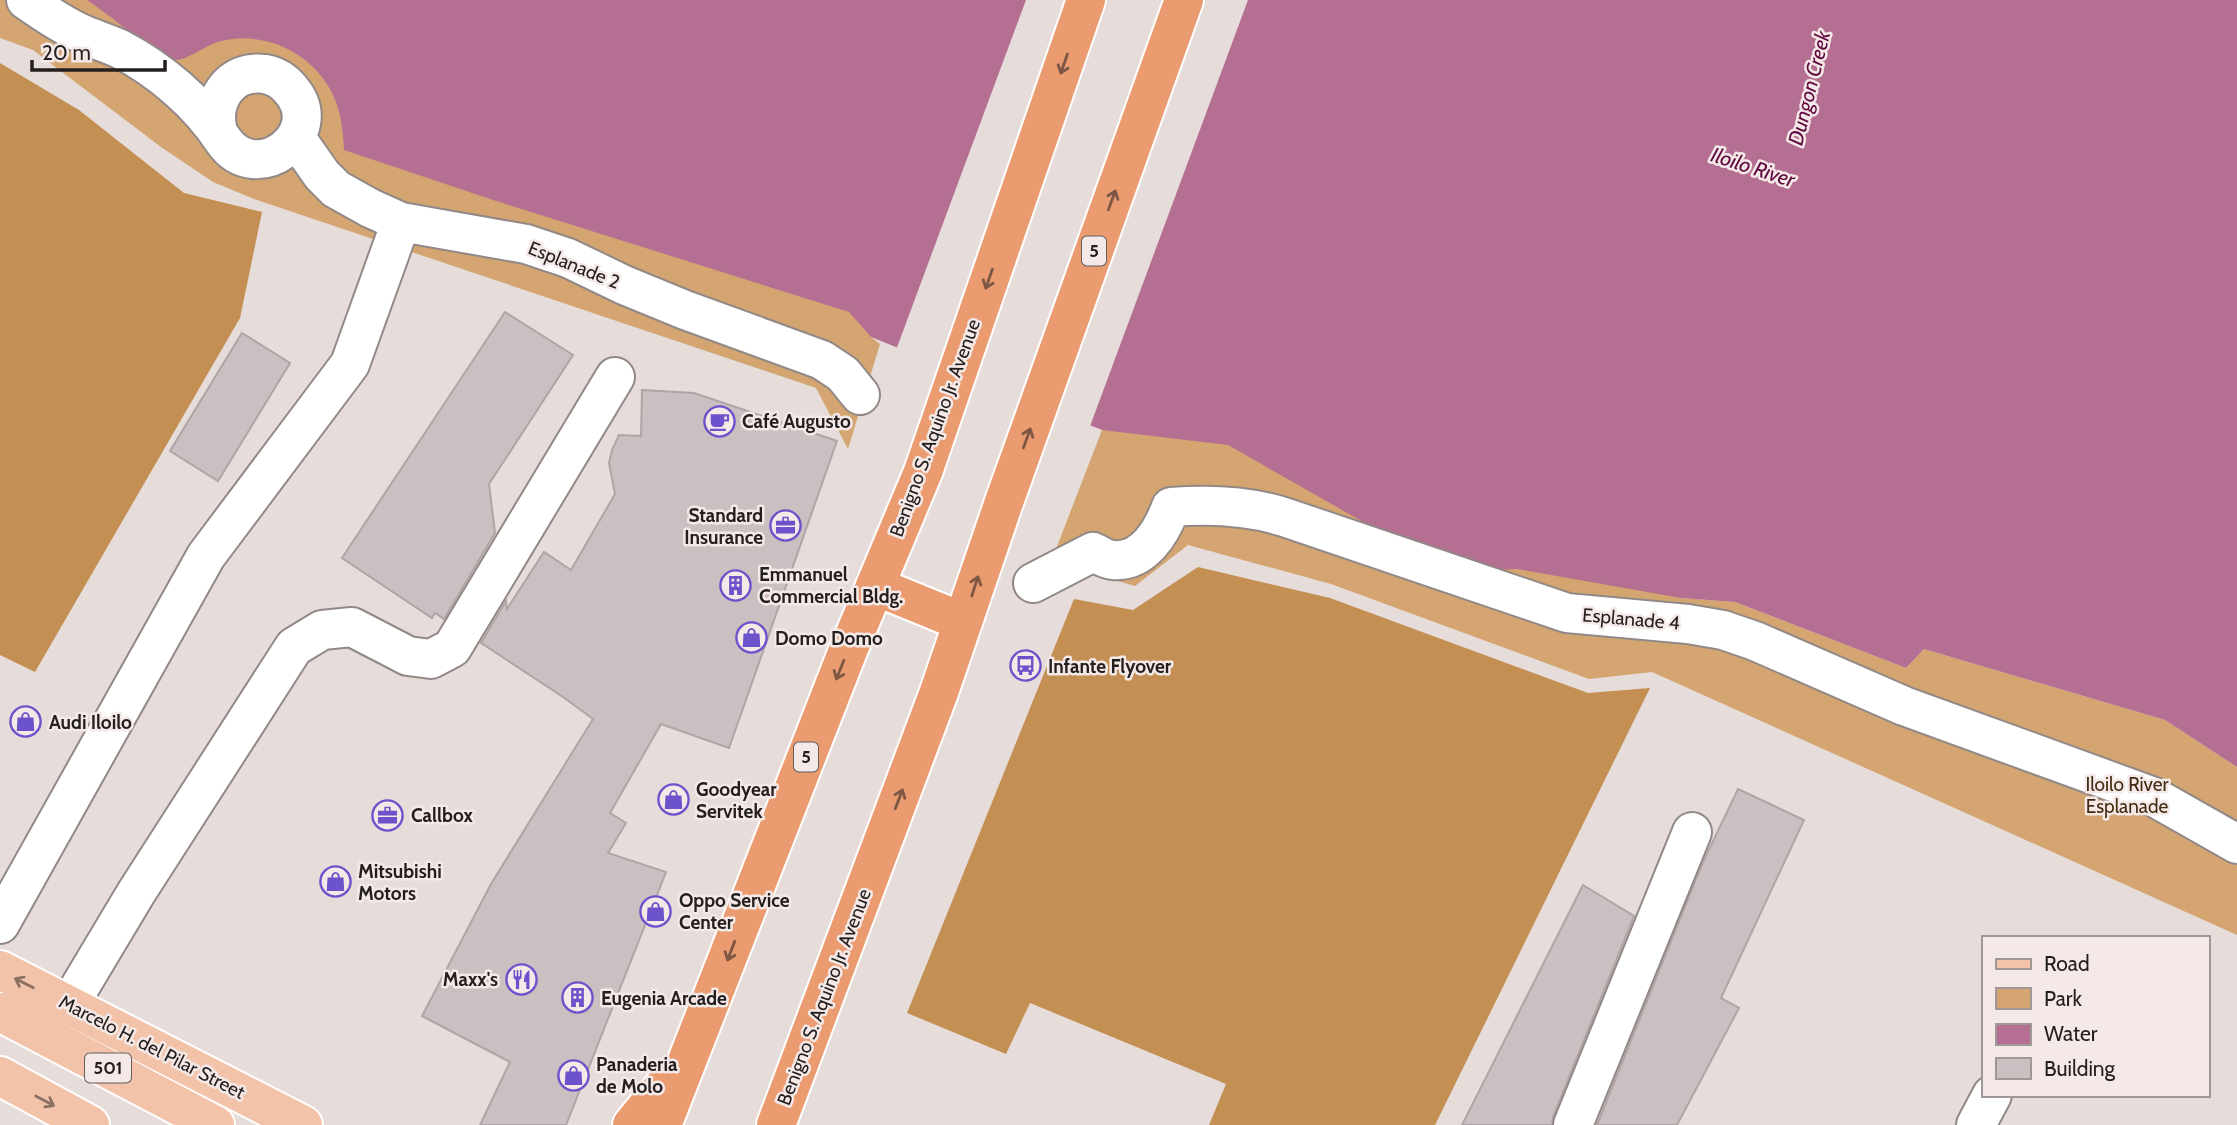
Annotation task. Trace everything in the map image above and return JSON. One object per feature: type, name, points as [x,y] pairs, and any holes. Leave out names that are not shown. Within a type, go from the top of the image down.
[{"type":"highway","name":"Benigno S. Aquino Jr. Avenue","points":[[662,1125],[765,861],[923,472],[1086,0]]},
{"type":"highway","name":"Benigno S. Aquino Jr. Avenue","points":[[776,1125],[963,622],[1184,0]]},
{"type":"highway","points":[[875,586],[963,622]]},
{"type":"highway","points":[[632,1125],[651,1104],[695,1044]]},
{"type":"highway","points":[[788,1125],[793,1081]]},
{"type":"main road","name":"Marcelo H. del Pilar Street","points":[[0,971],[303,1125]]},
{"type":"main road","name":"Marcelo H. del Pilar Street","points":[[0,1012],[215,1125]]},
{"type":"main road","points":[[0,1076],[90,1125]]},
{"type":"street","points":[[26,0],[49,16],[122,51],[155,71],[192,102],[226,144],[237,153],[264,159],[278,155],[296,138],[302,121],[301,107],[286,83],[273,75],[259,73],[239,78],[223,92],[217,104],[214,118],[218,132]]},
{"type":"street","name":"Esplanade 2","points":[[296,138],[322,175],[336,189],[401,222],[526,244],[568,258],[685,310],[822,360],[843,374],[859,395]]},
{"type":"street","points":[[0,924],[206,556],[350,364],[401,222]]},
{"type":"street","points":[[69,1005],[136,893],[294,647],[322,630],[352,627],[408,656],[431,659],[452,648],[615,377]]},
{"type":"street","name":"Esplanade 4","points":[[1033,583],[1093,552],[1112,561],[1130,558],[1145,550],[1157,536],[1171,507],[1215,506],[1258,511],[1284,517],[1567,613],[1688,624],[1744,637],[1904,706],[2154,797],[2237,844]]},
{"type":"street","points":[[1573,1125],[1692,832]]},
{"type":"street","points":[[1976,1125],[1991,1097]]},
{"type":"green space","points":[[0,0],[261,0],[834,263],[871,337],[880,344],[848,449],[816,388],[254,199],[213,182],[161,147],[33,50],[0,38]]},
{"type":"green space","name":"Iloilo River Esplanade","points":[[1130,399],[1682,598],[1735,602],[1906,668],[1924,649],[2165,720],[2237,767],[2237,935],[1652,672],[1589,679],[1331,584],[1188,545],[1135,586],[1051,562],[1102,430],[1114,430]]},
{"type":"shaded area","points":[[0,63],[79,110],[184,193],[262,212],[240,318],[35,672],[0,655]]},
{"type":"shaded area","points":[[1198,567],[1330,598],[1588,693],[1650,688],[1435,1125],[1209,1125],[1226,1084],[1030,1003],[1006,1054],[907,1013],[1074,599],[1133,610]]},
{"type":"water","points":[[87,0],[2237,0],[2237,767],[2165,720],[1924,649],[1906,668],[1735,602],[1681,598],[1517,569],[1475,571],[1393,539],[1228,445],[1102,430],[871,337],[849,312],[344,150],[341,121],[332,93],[312,66],[299,55],[268,42],[235,39],[218,42],[178,60],[163,59]]},
{"type":"pier","points":[[1026,0],[1248,0],[1089,429],[896,350]]},
{"type":"building","points":[[505,312],[573,355],[489,484],[495,533],[444,619],[435,613],[432,618],[342,558]]},
{"type":"building","points":[[242,333],[290,363],[218,481],[170,451]]},
{"type":"building","points":[[642,390],[694,393],[837,441],[729,748],[661,724],[610,813],[626,823],[608,853],[666,872],[566,1125],[480,1125],[510,1062],[422,1016],[491,884],[593,719],[481,643],[506,601],[507,609],[544,552],[571,570],[615,494],[609,463],[619,435],[641,436]]},
{"type":"building","points":[[1738,789],[1804,820],[1721,998],[1739,1008],[1677,1125],[1597,1125],[1703,862]]},
{"type":"building","points":[[1583,885],[1634,916],[1552,1125],[1462,1125]]},
{"type":"place","name":"Café Augusto","points":[[719,421]]},
{"type":"place","name":"Standard Insurance","points":[[786,526]]},
{"type":"place","name":"Emmanuel Commercial Bldg.","points":[[736,585]]},
{"type":"place","name":"Domo Domo","points":[[752,638]]},
{"type":"place","name":"Infante Flyover","points":[[1025,666]]},
{"type":"place","name":"Audi Iloilo","points":[[26,722]]},
{"type":"place","name":"Goodyear Servitek","points":[[673,800]]},
{"type":"place","name":"Callbox","points":[[388,815]]},
{"type":"place","name":"Mitsubishi Motors","points":[[335,882]]},
{"type":"place","name":"Oppo Service Center","points":[[656,911]]},
{"type":"place","name":"Maxx's","points":[[521,979]]},
{"type":"place","name":"Eugenia Arcade","points":[[578,998]]},
{"type":"place","name":"Panaderia de Molo","points":[[573,1075]]},
{"type":"water label","name":"Dungon Creek","points":[[1809,88]]},
{"type":"water label","name":"Iloilo River","points":[[1753,167]]}]
